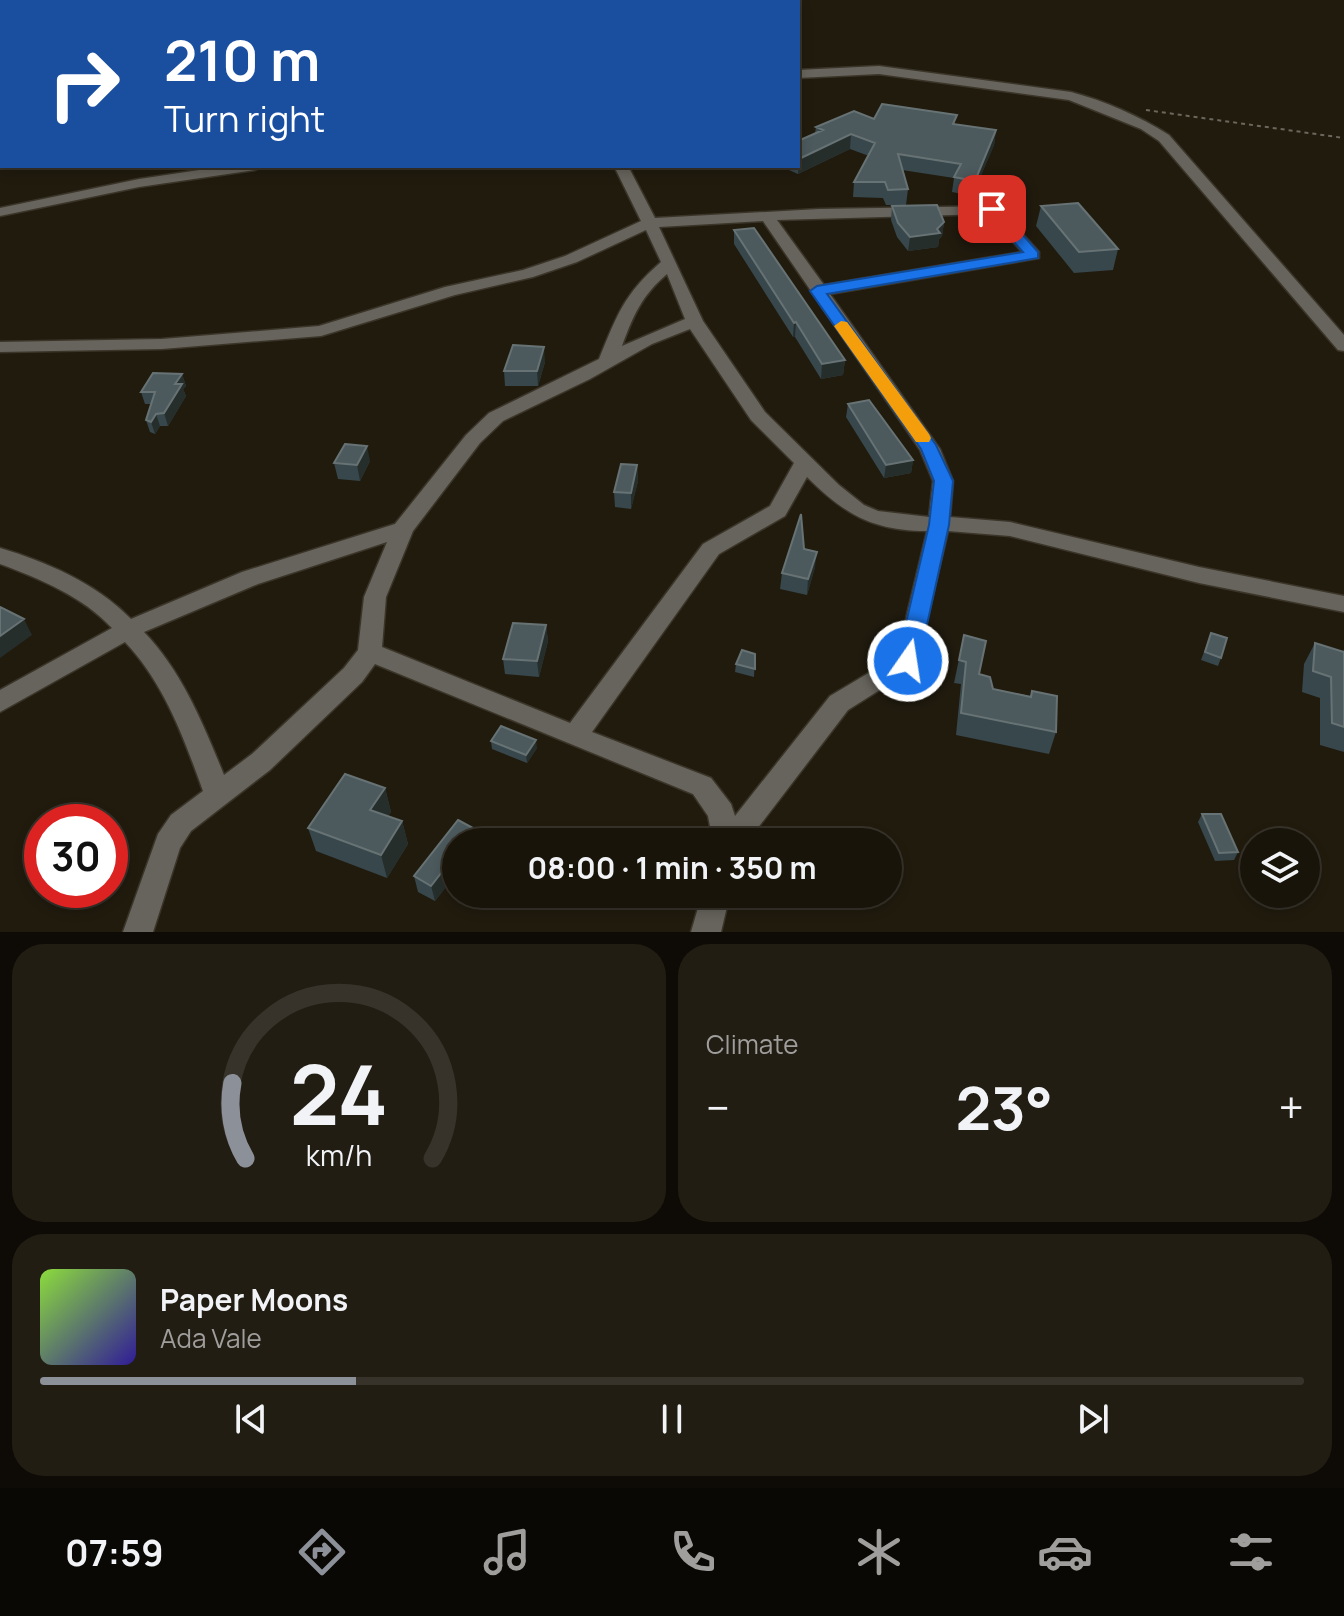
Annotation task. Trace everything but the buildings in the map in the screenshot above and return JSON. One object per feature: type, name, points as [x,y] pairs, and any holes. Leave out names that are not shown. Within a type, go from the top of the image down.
[{"type":"street","points":[[800,74],[879,70],[944,76],[1086,100],[1146,126],[1164,138],[1344,346]]},
{"type":"street","points":[[0,212],[139,183],[241,168]]},
{"type":"street","points":[[622,168],[670,263],[694,321],[724,369],[758,416],[804,463],[857,510],[900,522],[1010,529],[1199,575],[1344,604]]},
{"type":"street","points":[[0,347],[162,344],[321,331],[451,291],[527,274],[571,259],[648,223],[992,209],[1033,255],[817,291]]},
{"type":"street","points":[[740,828],[839,703],[908,661],[939,525],[943,481],[930,449],[767,216]]},
{"type":"street","points":[[607,362],[629,306],[643,286],[670,263]]},
{"type":"street","points":[[138,932],[168,843],[181,823],[272,751],[353,675],[370,652],[375,597],[403,529],[473,439],[496,417],[646,340],[694,321]]},
{"type":"street","points":[[575,736],[711,549],[778,511],[804,463]]},
{"type":"street","points":[[0,702],[129,629],[250,578],[403,529]]},
{"type":"street","points":[[0,556],[34,567],[79,590],[129,629],[155,660],[195,731],[218,794]]},
{"type":"street","points":[[370,652],[702,786],[721,812],[725,828]]},
{"type":"street","points":[[706,932],[712,908]]},
{"type":"path","points":[[1142,110],[1344,138]]},
{"type":"slow traffic","points":[[841,326],[922,438]]},
{"type":"route","points":[[908,661],[939,525],[943,481],[930,449],[817,291],[1033,255],[992,209]]}]
